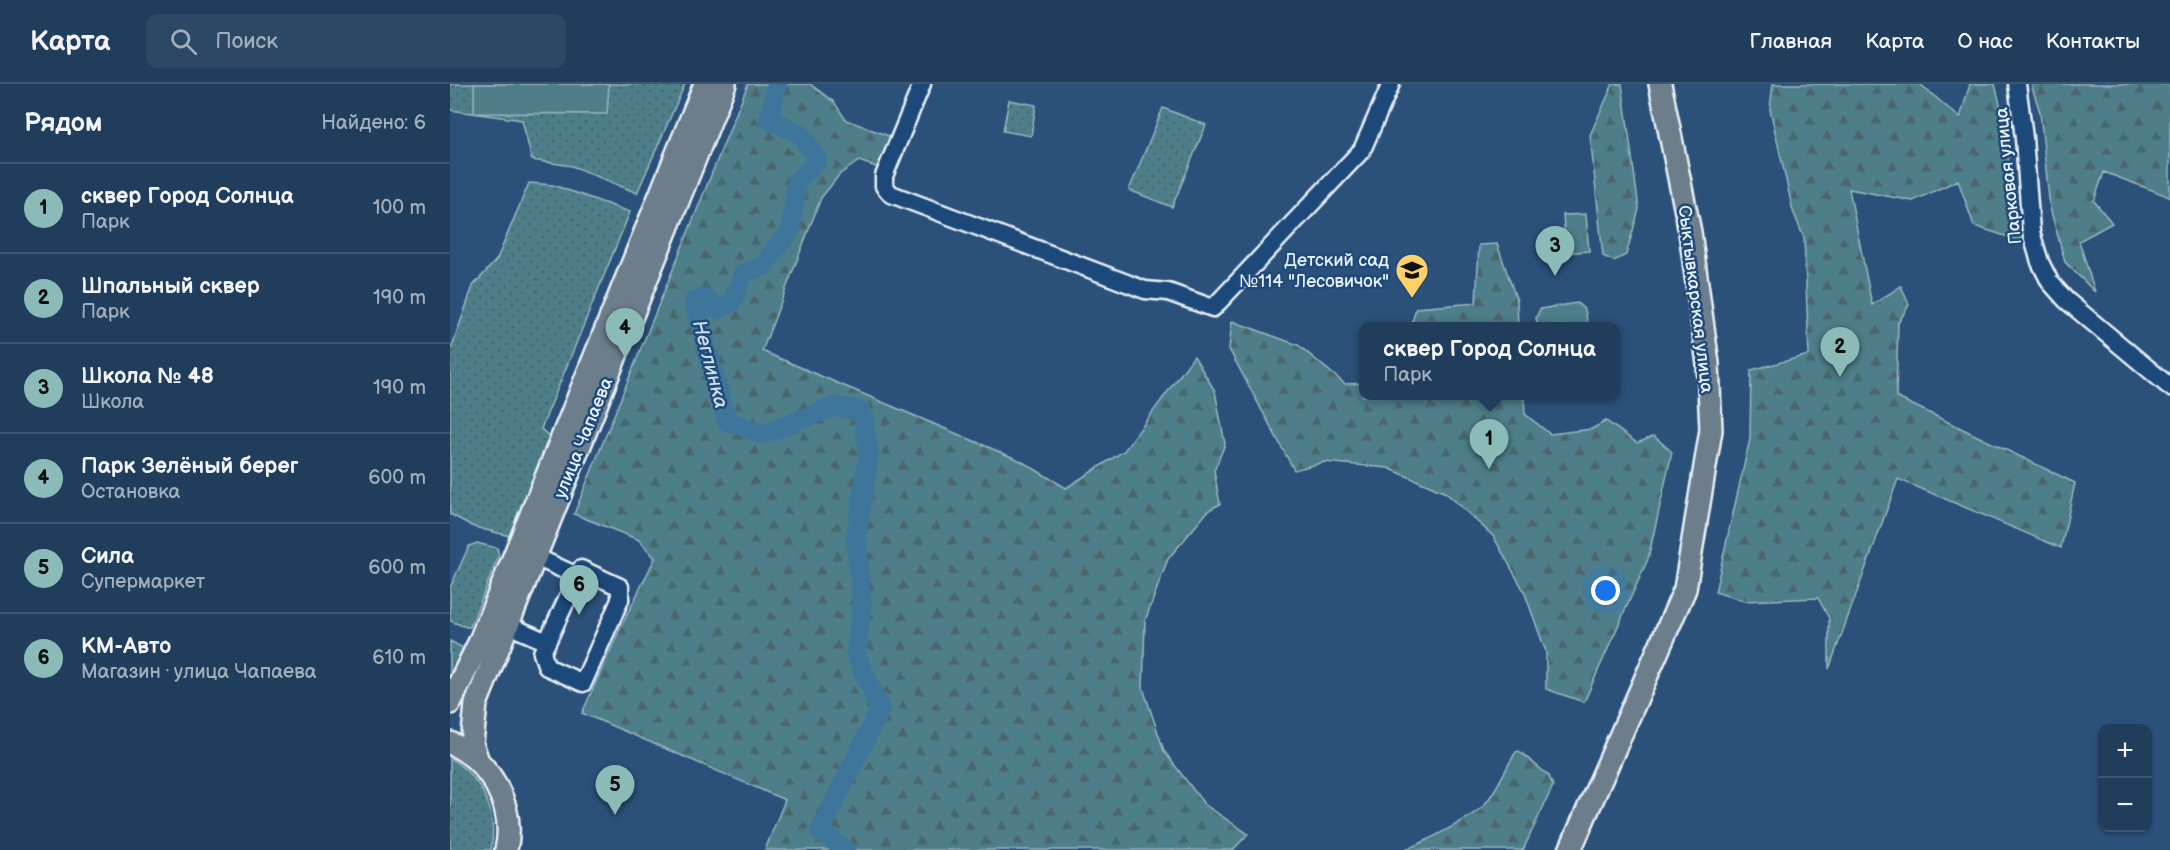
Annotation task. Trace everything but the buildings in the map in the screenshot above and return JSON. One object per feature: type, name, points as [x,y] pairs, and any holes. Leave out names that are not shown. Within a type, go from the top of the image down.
[{"type":"main road","name":"улица Чапаева","points":[[450,704],[483,632],[705,84]]},
{"type":"main road","name":"улица Чапаева","points":[[478,761],[472,744],[476,704],[725,84]]},
{"type":"main road","name":"Сыктывкарская улица","points":[[1570,850],[1685,589],[1711,430],[1708,364],[1690,232],[1660,84]]},
{"type":"main road","points":[[450,743],[460,747],[478,761],[492,777],[502,796],[507,817],[509,848]]},
{"type":"street","points":[[922,84],[888,167],[884,186],[891,194],[1145,290],[1168,292],[1213,308],[1362,150],[1391,84]]},
{"type":"street","name":"Парковая улица","points":[[2017,84],[2024,138],[2031,232],[2040,262],[2050,282],[2066,300],[2170,387]]},
{"type":"street","points":[[536,557],[577,576]]},
{"type":"street","points":[[581,569],[620,586],[620,600],[583,683],[547,667],[542,653],[547,642],[581,569]]},
{"type":"street","points":[[508,626],[547,642]]},
{"type":"green space","points":[[450,84],[685,84],[637,193],[572,166],[532,160],[522,120],[450,110]]},
{"type":"green space","points":[[474,84],[609,84],[607,114],[474,113]]},
{"type":"green space","points":[[748,84],[810,84],[834,102],[846,120],[894,138],[883,167],[859,161],[840,174],[821,198],[762,351],[1021,461],[1066,488],[1124,451],[1194,356],[1215,391],[1225,444],[1214,471],[1220,504],[1209,510],[1168,559],[1145,621],[1143,688],[1164,751],[1204,804],[1248,834],[1233,850],[765,850],[785,800],[582,713],[655,558],[639,540],[574,514]]},
{"type":"green space","points":[[1613,84],[1622,84],[1639,209],[1626,255],[1614,261],[1603,256],[1590,135]]},
{"type":"green space","points":[[1773,84],[1920,84],[1960,118],[1970,84],[1995,84],[2008,137],[2009,194],[2021,241],[1974,226],[1958,180],[1913,201],[1849,189],[1872,305],[1901,286],[1909,305],[1898,323],[1896,397],[2075,483],[2061,548],[1898,479],[1829,669],[1829,618],[1818,598],[1744,601],[1715,592],[1750,439],[1751,370],[1809,355],[1804,238],[1793,211],[1770,109]]},
{"type":"green space","points":[[2031,84],[2170,84],[2170,197],[2104,172],[2094,201],[2112,223],[2079,241],[2095,292],[2065,262],[2050,208],[2040,112]]},
{"type":"green space","points":[[1009,100],[1036,105],[1031,136],[1003,131]]},
{"type":"green space","points":[[1163,108],[1206,125],[1172,207],[1129,190]]},
{"type":"green space","points":[[529,183],[553,185],[630,212],[541,429],[550,437],[510,536],[474,527],[450,515],[450,353],[473,286],[497,259]]},
{"type":"green space","points":[[1586,214],[1589,251],[1566,253],[1563,215]]},
{"type":"green space","points":[[1497,244],[1517,301],[1518,322],[1412,322],[1416,308],[1476,303],[1479,245]]},
{"type":"green space","points":[[1577,303],[1585,310],[1587,322],[1537,322],[1536,318],[1540,309]]},
{"type":"green space","points":[[1232,321],[1298,345],[1345,384],[1359,383],[1359,400],[1524,400],[1525,414],[1550,434],[1592,429],[1606,421],[1637,443],[1654,436],[1672,452],[1648,559],[1584,702],[1546,689],[1546,652],[1524,591],[1493,536],[1446,493],[1388,468],[1325,462],[1294,470],[1229,349]]},
{"type":"green space","points":[[477,543],[497,548],[499,555],[470,627],[466,627],[450,621],[450,588],[469,546]]},
{"type":"green space","points":[[450,641],[465,649],[450,682]]},
{"type":"green space","points":[[1519,751],[1549,776],[1553,786],[1523,850],[1404,850],[1447,830],[1485,804],[1516,752]]},
{"type":"green space","points":[[450,758],[462,766],[486,797],[492,822],[491,850],[450,850]]},
{"type":"waterway","name":"Неглинка","points":[[777,84],[769,120],[800,133],[818,160],[797,181],[791,229],[763,266],[743,274],[731,303],[718,309],[705,298],[694,302],[727,421],[763,434],[835,406],[862,412],[869,452],[856,539],[862,605],[856,654],[880,710],[820,831],[846,850]]},
{"type":"place","name":"Школа № 48","points":[[1555,276]]},
{"type":"place","name":"Детский сад №114 \"Лесовичок\"","points":[[1412,299]]},
{"type":"place","name":"Парк Зелёный берег","points":[[625,358]]},
{"type":"place","name":"Шпальный сквер","points":[[1840,377]]},
{"type":"place","name":"сквер Город Солнца","points":[[1489,469]]},
{"type":"place","name":"КМ-Авто","points":[[579,615]]},
{"type":"place","name":"Сила","points":[[615,815]]}]
